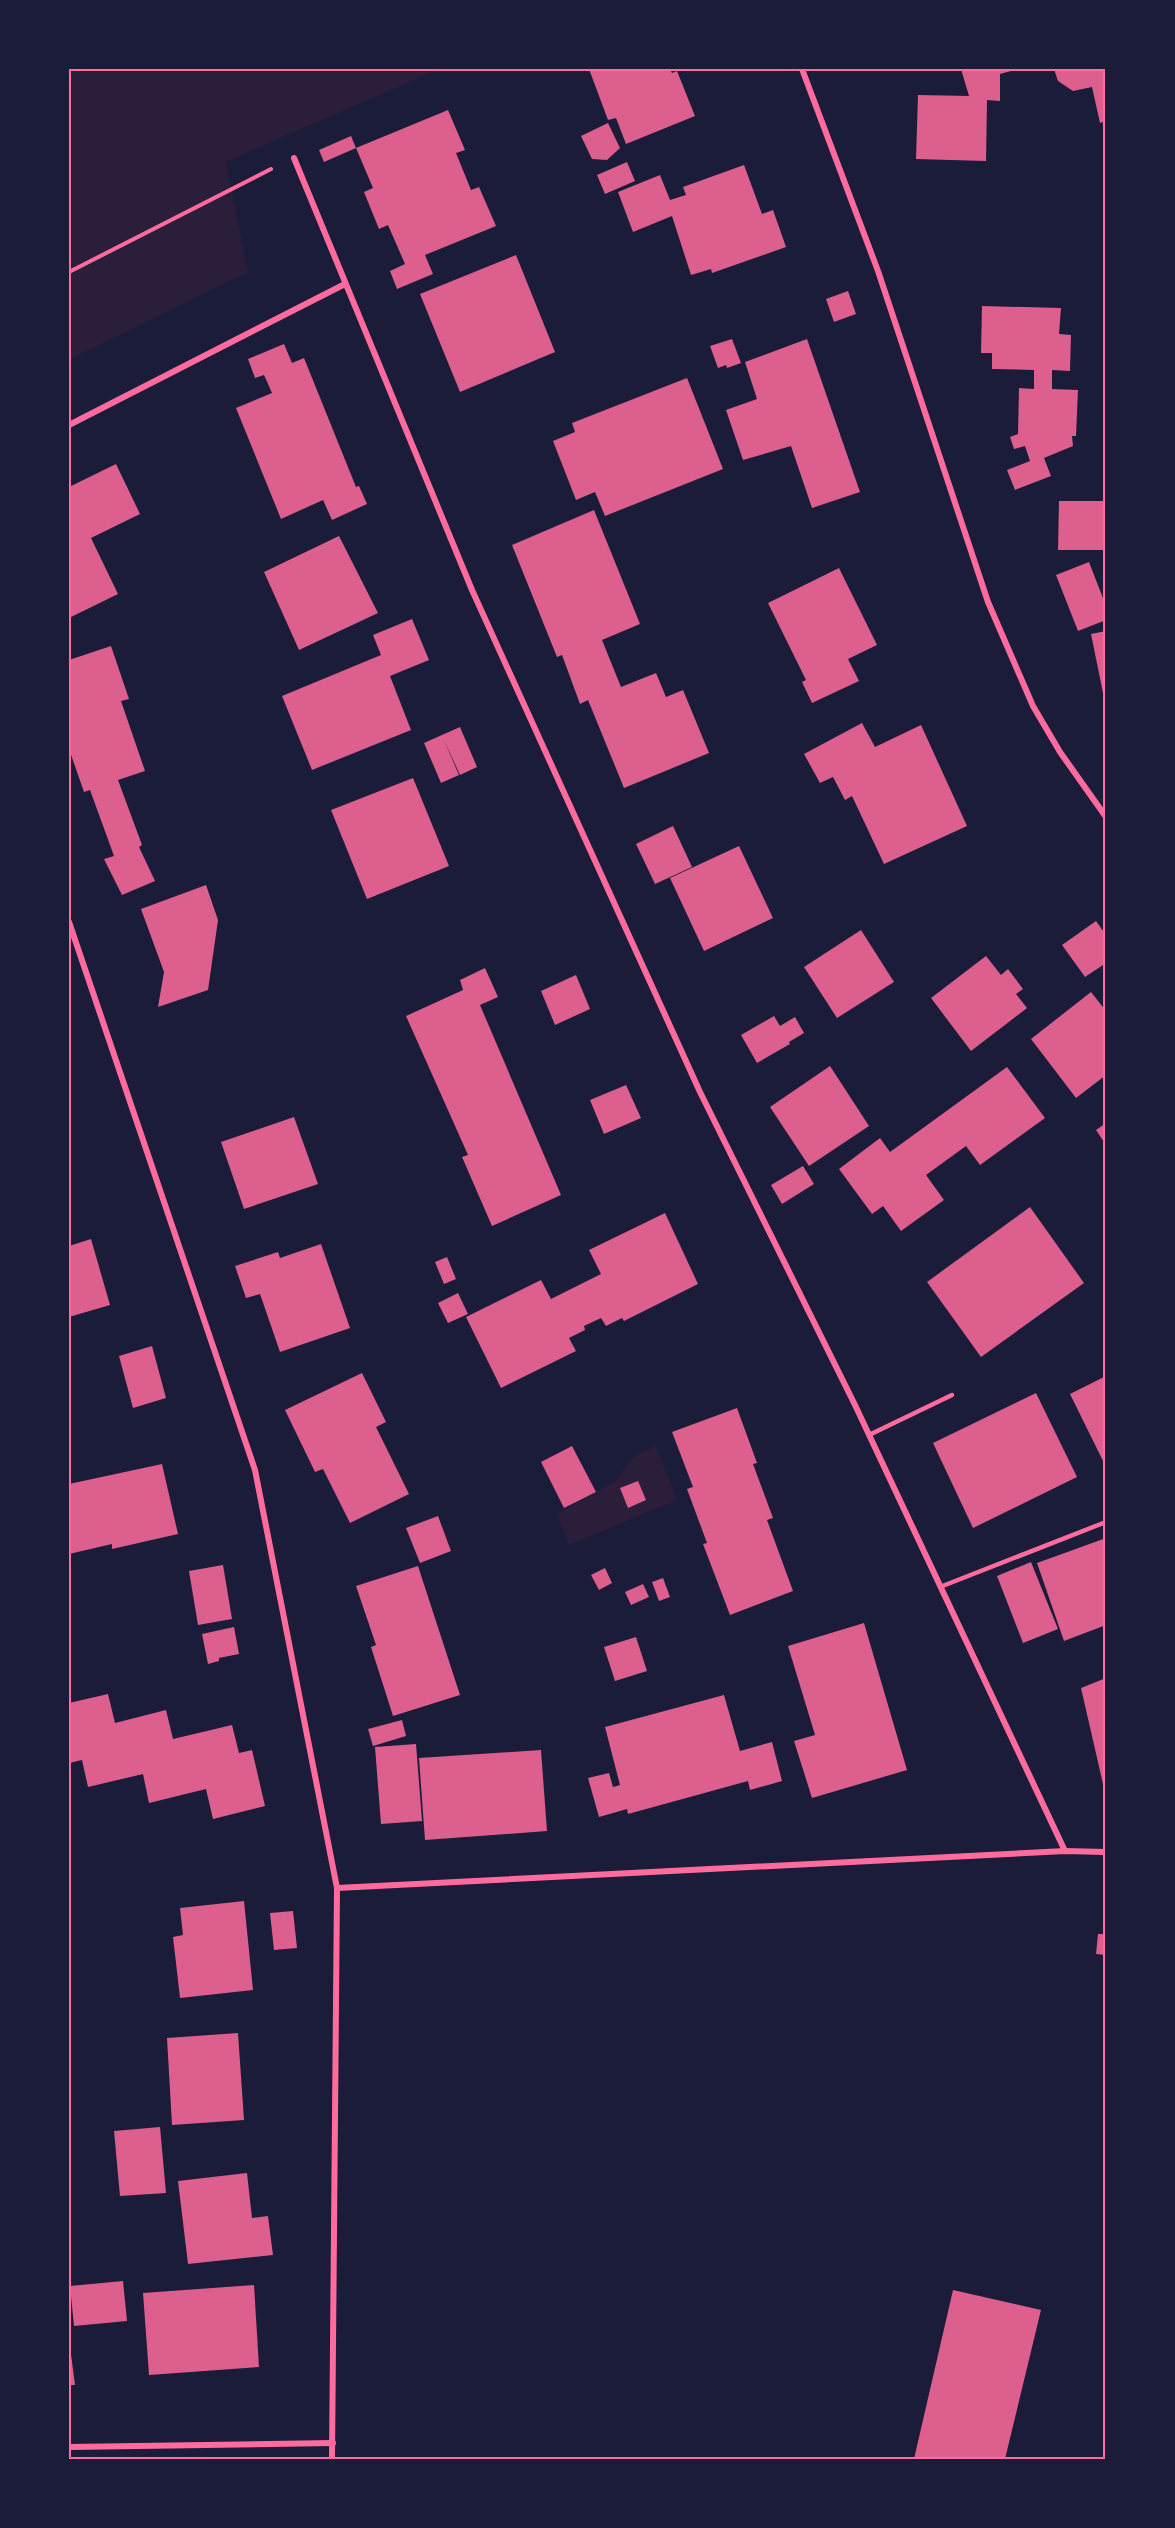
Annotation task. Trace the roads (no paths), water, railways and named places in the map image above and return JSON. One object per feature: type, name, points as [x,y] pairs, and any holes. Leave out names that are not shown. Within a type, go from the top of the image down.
[{"type":"street","points":[[801,69],[878,271],[988,602],[1033,706],[1060,752],[1106,818]]},
{"type":"street","points":[[294,158],[472,590],[699,1092],[869,1435],[1065,1851]]},
{"type":"street","points":[[69,425],[345,284]]},
{"type":"street","points":[[69,922],[255,1470],[337,1888],[332,2459]]},
{"type":"street","points":[[337,1888],[1065,1851],[1106,1852]]},
{"type":"street","points":[[69,2447],[333,2442]]},
{"type":"lane","points":[[869,1435],[952,1395]]},
{"type":"lane","points":[[940,1587],[1106,1522]]}]
